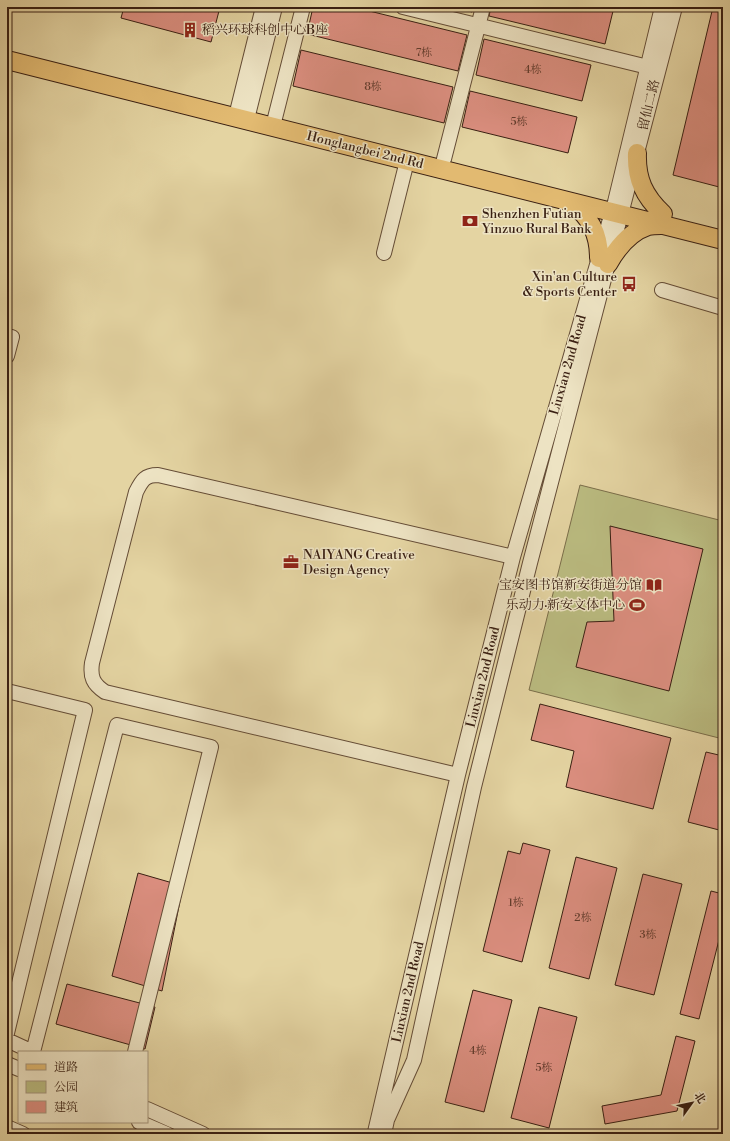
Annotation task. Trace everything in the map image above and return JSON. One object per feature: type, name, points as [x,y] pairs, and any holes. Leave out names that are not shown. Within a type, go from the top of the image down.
[{"type":"main road","name":"Honglangbei 2nd Rd","points":[[7,51],[243,113],[407,160],[569,202],[618,208]]},
{"type":"main road","name":"Honglangbei 2nd Rd","points":[[7,60],[243,113],[275,118],[444,159],[662,219],[723,240]]},
{"type":"main road","points":[[569,202],[587,217],[596,236],[604,261],[630,237],[662,219],[642,187],[636,165],[637,154]]},
{"type":"main road","name":"Honglangbei 2nd Rd","points":[[662,219],[723,228]]},
{"type":"street","points":[[243,113],[263,7]]},
{"type":"street","points":[[243,113],[275,7]]},
{"type":"street","points":[[275,118],[303,7]]},
{"type":"street","points":[[403,7],[648,67]]},
{"type":"street","points":[[444,159],[483,7]]},
{"type":"street","name":"留仙二路","points":[[618,208],[662,7]]},
{"type":"street","name":"留仙二路","points":[[618,208],[637,154],[675,7]]},
{"type":"street","points":[[384,253],[407,160]]},
{"type":"street","name":"Liuxian 2nd Road","points":[[384,1134],[388,1120],[414,1060],[476,779],[618,208]]},
{"type":"street","name":"Liuxian 2nd Road","points":[[375,1134],[458,775],[513,558],[604,261]]},
{"type":"street","points":[[662,290],[723,308]]},
{"type":"street","points":[[7,336],[12,337],[7,356]]},
{"type":"street","points":[[458,775],[105,692],[98,688],[93,680],[91,673],[92,663],[136,492],[145,478],[151,475],[158,475],[513,558]]},
{"type":"street","points":[[7,691],[85,710],[7,1033]]},
{"type":"street","points":[[33,1051],[117,725],[211,747],[135,1051]]},
{"type":"street","points":[[7,1040],[31,1051]]},
{"type":"street","points":[[392,1061],[411,1067]]},
{"type":"street","points":[[7,1064],[18,1069]]},
{"type":"street","points":[[148,1109],[203,1134]]},
{"type":"street","points":[[141,1123],[167,1134]]},
{"type":"street","points":[[7,1127],[22,1134]]},
{"type":"green space","name":"乐动力·新安文体中心","points":[[580,485],[723,521],[723,739],[529,690]]},
{"type":"building","name":"稻兴环球科创中心B座","points":[[124,7],[220,7],[211,42],[121,18]]},
{"type":"building","points":[[313,7],[353,7],[467,35],[458,71],[307,34]]},
{"type":"building","points":[[454,7],[473,7],[472,12]]},
{"type":"building","points":[[491,7],[614,7],[605,44],[489,16]]},
{"type":"building","points":[[713,7],[723,7],[723,188],[673,175]]},
{"type":"building","points":[[484,39],[591,65],[582,101],[476,75]]},
{"type":"building","points":[[301,50],[453,87],[444,123],[293,86]]},
{"type":"building","points":[[470,91],[577,117],[568,153],[462,127]]},
{"type":"building","name":"宝安图书馆新安街道分馆","points":[[610,526],[703,549],[669,691],[576,667],[587,622],[614,621]]},
{"type":"building","points":[[540,704],[671,738],[653,809],[566,787],[574,751],[531,740]]},
{"type":"building","points":[[706,752],[723,756],[723,831],[688,822]]},
{"type":"building","points":[[523,843],[550,850],[522,962],[483,951],[508,851],[520,854]]},
{"type":"building","points":[[576,857],[617,868],[589,979],[549,968]]},
{"type":"building","points":[[138,873],[183,886],[162,991],[112,976]]},
{"type":"building","points":[[643,874],[682,884],[654,995],[615,985]]},
{"type":"building","points":[[711,891],[723,894],[723,924],[699,1019],[680,1014]]},
{"type":"building","points":[[67,984],[155,1007],[145,1049],[56,1024]]},
{"type":"building","points":[[473,990],[512,1000],[484,1112],[445,1102]]},
{"type":"building","points":[[539,1007],[577,1017],[549,1128],[511,1118]]},
{"type":"building","points":[[676,1036],[695,1041],[677,1111],[605,1124],[602,1106],[661,1095]]},
{"type":"place","name":"稻兴环球科创中心B座","points":[[190,30]]},
{"type":"place","name":"Shenzhen Futian Yinzuo Rural Bank","points":[[470,221]]},
{"type":"place","name":"Xin'an Culture & Sports Center","points":[[629,284]]},
{"type":"place","name":"NAIYANG Creative Design Agency","points":[[291,562]]},
{"type":"place","name":"宝安图书馆新安街道分馆","points":[[654,585]]},
{"type":"place","name":"乐动力·新安文体中心","points":[[637,605]]}]
